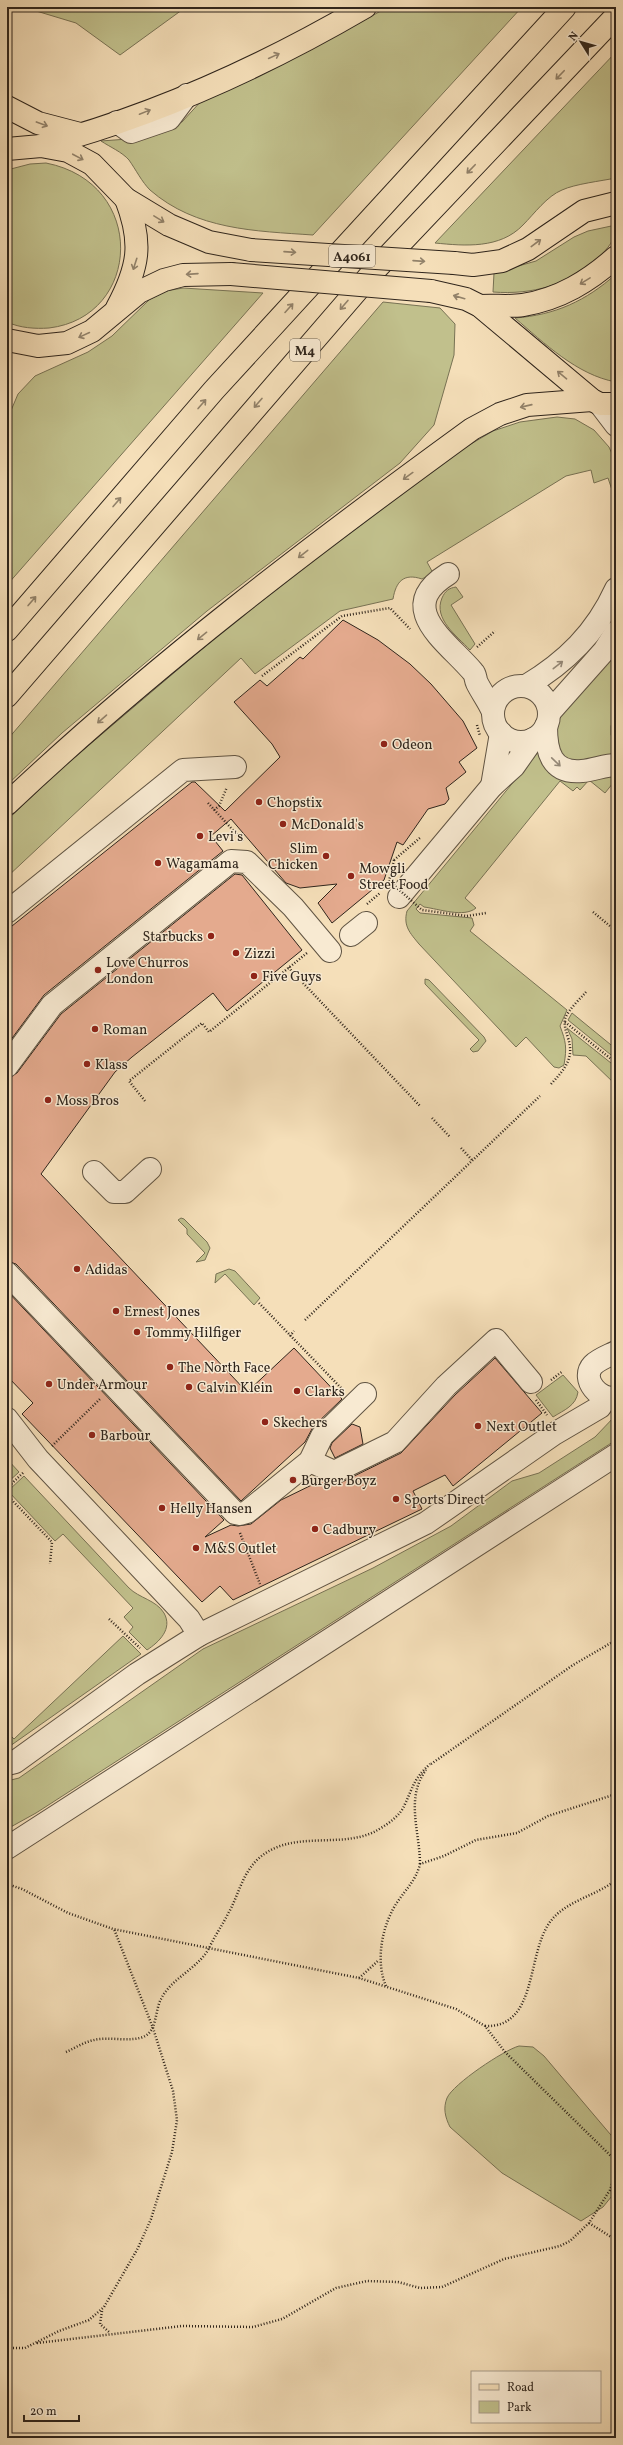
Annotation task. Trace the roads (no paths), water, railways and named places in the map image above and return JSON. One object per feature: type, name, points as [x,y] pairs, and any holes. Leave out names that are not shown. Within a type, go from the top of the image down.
[{"type":"main road","points":[[25,147],[82,135],[187,95],[310,40],[365,7]]},
{"type":"main road","points":[[7,630],[214,390],[565,7]]},
{"type":"main road","name":"M4","points":[[7,696],[373,272],[616,16]]},
{"type":"main road","points":[[7,107],[38,123],[82,135]]},
{"type":"main road","name":"A4061","points":[[7,135],[25,147],[68,152],[92,164],[126,199],[169,224],[209,242],[251,250],[473,265],[502,261],[528,249],[584,211],[616,204]]},
{"type":"main road","name":"A4061","points":[[115,311],[137,260],[137,238],[134,219],[126,199]]},
{"type":"main road","points":[[480,306],[523,305],[572,290],[596,275],[616,257]]},
{"type":"main road","name":"A4061","points":[[7,340],[38,346],[67,343],[92,331],[139,292],[164,280],[183,275],[231,274],[431,291],[466,299],[480,306],[603,403]]},
{"type":"main road","points":[[7,804],[121,702],[303,554],[472,429],[500,414],[527,405],[603,403]]},
{"type":"street","points":[[603,403],[616,425]]},
{"type":"street","points":[[448,574],[432,586],[425,603],[426,617],[436,634],[475,673],[484,716]]},
{"type":"street","points":[[484,716],[495,705],[503,692],[521,686],[571,655],[601,618],[616,589]]},
{"type":"street","points":[[399,897],[492,786],[514,766],[542,726],[604,651],[616,632]]},
{"type":"street","points":[[475,673],[484,675],[498,683],[521,686],[542,695],[542,726],[548,753],[563,768],[582,771],[616,765]]},
{"type":"street","points":[[484,716],[494,720],[501,733],[513,740],[542,726]]},
{"type":"street","points":[[492,786],[501,733]]},
{"type":"street","points":[[7,912],[183,770],[235,766]]},
{"type":"street","points":[[7,1066],[52,1005],[231,861],[247,862],[293,907],[330,951]]},
{"type":"street","points":[[94,1172],[114,1192],[125,1192],[150,1169]]},
{"type":"street","points":[[7,1273],[235,1513],[240,1514],[247,1512],[310,1461],[322,1436],[359,1400]]},
{"type":"street","points":[[310,1461],[334,1472],[395,1442],[446,1386],[496,1340],[531,1382]]},
{"type":"street","points":[[7,1764],[15,1762],[152,1665],[199,1635],[269,1599],[426,1523],[554,1434],[600,1407],[611,1398],[596,1390],[590,1382],[589,1374],[594,1364],[616,1352]]},
{"type":"street","points":[[7,1419],[38,1459],[189,1619],[199,1635]]},
{"type":"street","points":[[7,1848],[616,1455]]},
{"type":"place","name":"Odeon","points":[[384,744]]},
{"type":"place","name":"Chopstix","points":[[259,802]]},
{"type":"place","name":"McDonald's","points":[[283,824]]},
{"type":"place","name":"Levi's","points":[[200,836]]},
{"type":"place","name":"Slim Chicken","points":[[326,856]]},
{"type":"place","name":"Wagamama","points":[[158,863]]},
{"type":"place","name":"Mowgli Street Food","points":[[351,876]]},
{"type":"place","name":"Starbucks","points":[[211,936]]},
{"type":"place","name":"Zizzi","points":[[236,953]]},
{"type":"place","name":"Love Churros London","points":[[98,970]]},
{"type":"place","name":"Five Guys","points":[[254,976]]},
{"type":"place","name":"Roman","points":[[95,1029]]},
{"type":"place","name":"Klass","points":[[87,1064]]},
{"type":"place","name":"Moss Bros","points":[[48,1100]]},
{"type":"place","name":"Adidas","points":[[77,1269]]},
{"type":"place","name":"Ernest Jones","points":[[116,1311]]},
{"type":"place","name":"Tommy Hilfiger","points":[[137,1332]]},
{"type":"place","name":"The North Face","points":[[170,1367]]},
{"type":"place","name":"Under Armour","points":[[49,1384]]},
{"type":"place","name":"Calvin Klein","points":[[189,1387]]},
{"type":"place","name":"Clarks","points":[[297,1391]]},
{"type":"place","name":"Skechers","points":[[265,1422]]},
{"type":"place","name":"Next Outlet","points":[[478,1426]]},
{"type":"place","name":"Barbour","points":[[92,1435]]},
{"type":"place","name":"Burger Boyz","points":[[293,1480]]},
{"type":"place","name":"Sports Direct","points":[[396,1499]]},
{"type":"place","name":"Helly Hansen","points":[[162,1508]]},
{"type":"place","name":"Cadbury","points":[[315,1529]]},
{"type":"place","name":"M&S Outlet","points":[[196,1548]]}]
